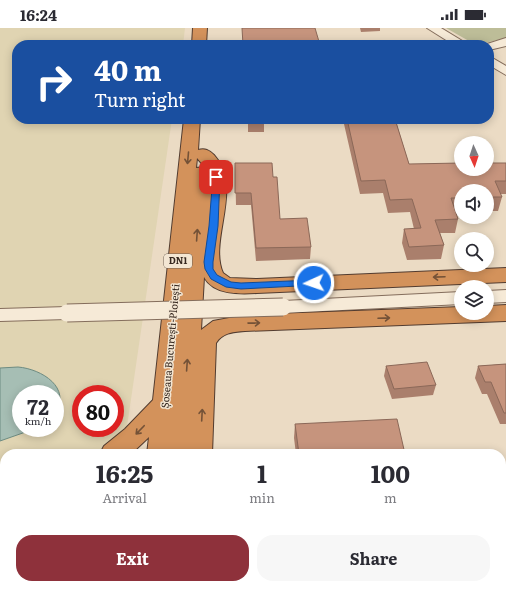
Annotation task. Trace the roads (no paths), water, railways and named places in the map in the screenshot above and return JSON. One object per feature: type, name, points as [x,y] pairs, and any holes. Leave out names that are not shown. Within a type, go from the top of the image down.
[{"type":"highway","points":[[199,40],[200,28]]},
{"type":"highway","points":[[211,40],[212,28]]},
{"type":"highway","name":"Șoseaua București-Ploiești","points":[[160,449],[192,124]]},
{"type":"highway","name":"Șoseaua București-Ploiești","points":[[180,449],[205,124]]},
{"type":"highway","points":[[203,154],[213,167],[216,177],[214,226],[208,262],[209,269],[214,277],[220,282],[229,285],[252,286],[506,275]]},
{"type":"highway","points":[[199,449],[205,343],[208,335],[214,329],[226,325],[245,323],[506,313]]},
{"type":"highway","points":[[119,449],[134,436],[164,404]]},
{"type":"street","points":[[433,28],[454,40]]},
{"type":"street","points":[[494,45],[506,42]]},
{"type":"street","points":[[494,63],[506,71]]},
{"type":"street","points":[[494,297],[506,296]]},
{"type":"street","points":[[0,315],[283,307],[454,298]]}]
